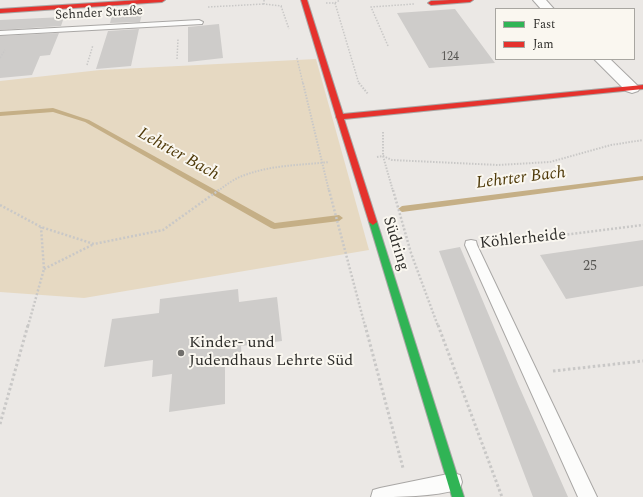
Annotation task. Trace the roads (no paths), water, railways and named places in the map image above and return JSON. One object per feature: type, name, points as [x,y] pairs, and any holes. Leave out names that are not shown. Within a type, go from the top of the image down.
[{"type":"street","name":"Sehnder Straße","points":[[0,11],[162,0]]},
{"type":"street","name":"Südring","points":[[304,0],[352,159],[456,489]]},
{"type":"street","points":[[430,3],[470,0]]},
{"type":"street","points":[[539,0],[547,8]]},
{"type":"street","points":[[602,60],[638,88]]},
{"type":"street","points":[[339,117],[638,88]]},
{"type":"lane","name":"Sehnder Straße","points":[[0,33],[199,22]]},
{"type":"lane","name":"Köhlerheide","points":[[471,245],[588,497]]},
{"type":"lane","points":[[380,497],[409,491],[456,489]]},
{"type":"waterway","name":"Lehrter Bach","points":[[0,114],[53,110],[87,121],[274,226],[339,218]]},
{"type":"waterway","name":"Lehrter Bach","points":[[402,209],[643,178]]},
{"type":"place","name":"Kinder- und Judendhaus Lehrte Süd","points":[[181,353]]}]
